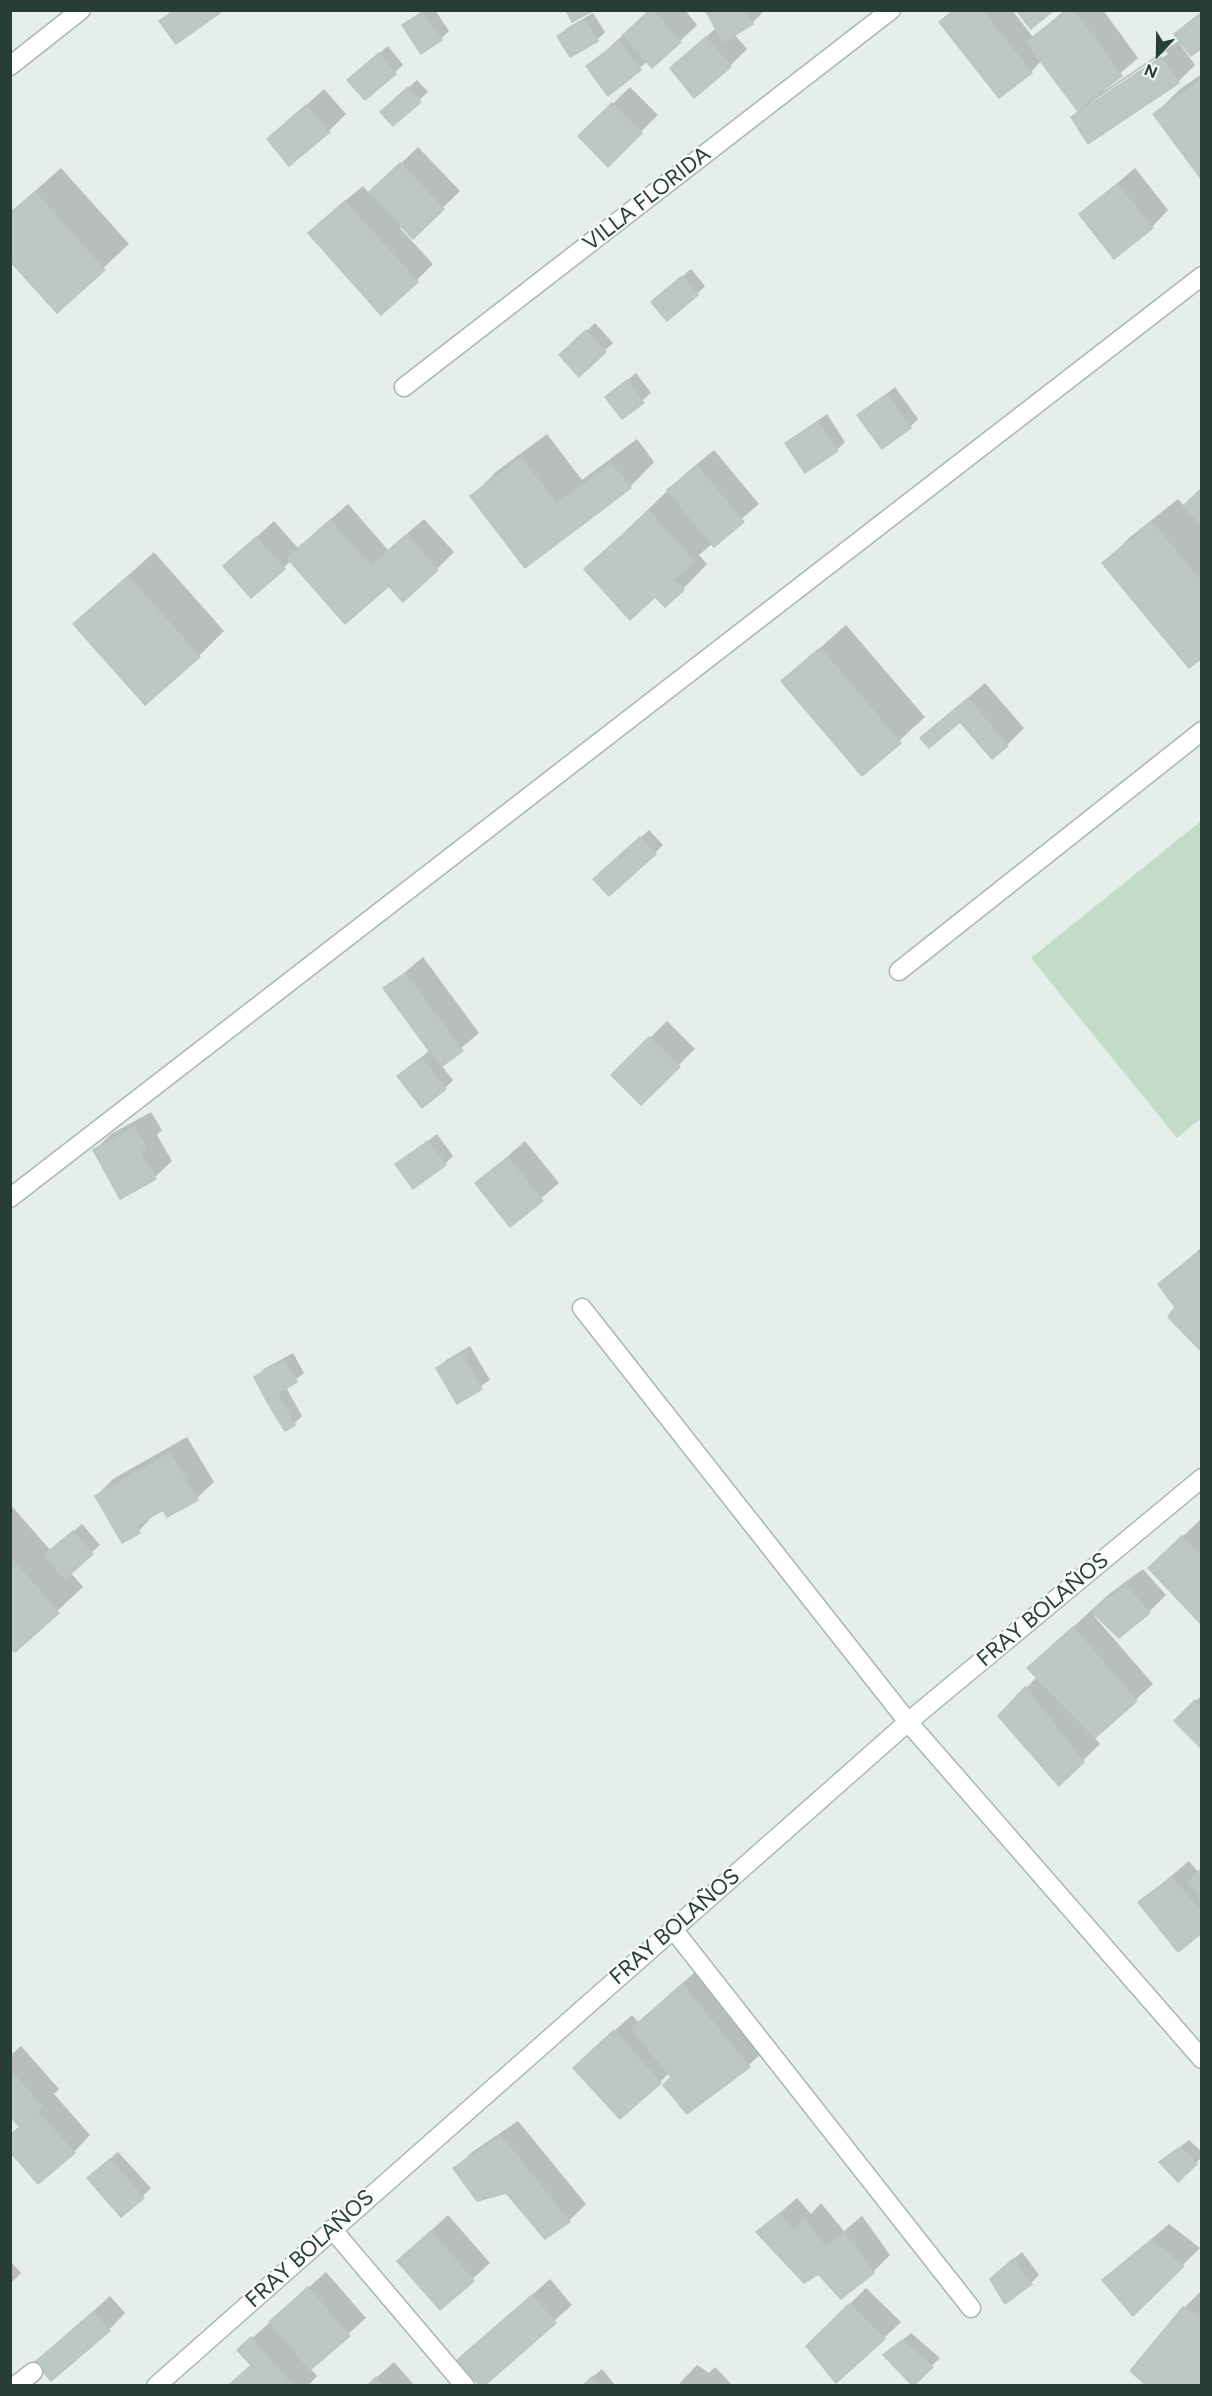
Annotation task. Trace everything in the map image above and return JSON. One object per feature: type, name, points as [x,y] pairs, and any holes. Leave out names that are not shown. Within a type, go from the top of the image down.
[{"type":"street","points":[[10,66],[81,10]]},
{"type":"street","name":"VILLA FLORIDA","points":[[404,387],[891,10]]},
{"type":"street","points":[[10,1198],[1202,276]]},
{"type":"street","points":[[899,971],[1202,731]]},
{"type":"street","points":[[582,1308],[908,1722],[1202,2059]]},
{"type":"street","name":"FRAY BOLAÑOS","points":[[156,2385],[908,1722],[1202,1478]]},
{"type":"street","points":[[673,1929],[971,2308]]},
{"type":"street","points":[[332,2229],[465,2385]]},
{"type":"street","points":[[15,2385],[33,2372]]},
{"type":"green space","points":[[1201,821],[1201,1118],[1177,1138],[1031,958]]},
{"type":"building","points":[[175,10],[218,10],[220,13],[176,44],[159,21]]},
{"type":"building","points":[[566,10],[594,10],[572,22]]},
{"type":"building","points":[[650,10],[653,10],[681,42],[652,68],[623,35]]},
{"type":"building","points":[[705,10],[745,10],[753,24],[723,42]]},
{"type":"building","points":[[954,10],[982,10],[1032,73],[999,98],[939,22]]},
{"type":"building","points":[[1016,10],[1054,10],[1031,29]]},
{"type":"building","points":[[1068,10],[1074,10],[1122,76],[1077,110],[1026,42]]},
{"type":"building","points":[[423,12],[442,40],[421,54],[402,25]]},
{"type":"building","points":[[1202,12],[1202,48],[1191,56],[1174,34]]},
{"type":"building","points":[[585,20],[598,41],[570,57],[557,36]]},
{"type":"building","points":[[706,37],[731,67],[694,98],[670,68]]},
{"type":"building","points":[[620,41],[641,70],[608,96],[586,66]]},
{"type":"building","points":[[379,53],[396,74],[365,100],[347,80]]},
{"type":"building","points":[[1161,57],[1179,83],[1088,144],[1071,117]]},
{"type":"building","points":[[1202,79],[1202,180],[1153,114]]},
{"type":"building","points":[[408,87],[421,102],[393,126],[380,112]]},
{"type":"building","points":[[612,103],[642,133],[608,167],[578,136]]},
{"type":"building","points":[[306,105],[330,132],[289,166],[267,139]]},
{"type":"building","points":[[400,163],[444,209],[413,239],[369,192]]},
{"type":"building","points":[[1117,184],[1153,228],[1114,259],[1079,214]]},
{"type":"building","points":[[35,192],[105,270],[57,313],[10,261],[10,213]]},
{"type":"building","points":[[345,201],[418,282],[381,315],[308,233]]},
{"type":"building","points":[[682,276],[698,295],[667,321],[651,302]]},
{"type":"building","points":[[586,330],[606,352],[579,377],[559,355]]},
{"type":"building","points":[[627,380],[644,403],[622,419],[605,397]]},
{"type":"building","points":[[887,394],[911,428],[882,449],[857,415]]},
{"type":"building","points":[[818,421],[838,451],[805,473],[785,443]]},
{"type":"building","points":[[521,458],[557,504],[611,463],[631,488],[525,568],[470,496]]},
{"type":"building","points":[[697,466],[744,522],[714,547],[667,490]]},
{"type":"building","points":[[1202,488],[1202,526],[1183,506]]},
{"type":"building","points":[[649,511],[695,562],[674,580],[684,590],[665,607],[655,597],[630,620],[584,569]]},
{"type":"building","points":[[330,520],[389,586],[345,624],[287,558]]},
{"type":"building","points":[[1152,522],[1202,582],[1202,658],[1189,668],[1102,563]]},
{"type":"building","points":[[407,534],[438,570],[403,602],[371,566]]},
{"type":"building","points":[[256,537],[285,569],[251,598],[223,566]]},
{"type":"building","points":[[128,576],[200,657],[145,705],[73,624]]},
{"type":"building","points":[[820,648],[901,743],[862,776],[781,681]]},
{"type":"building","points":[[968,698],[1008,746],[992,759],[960,722],[929,748],[920,738]]},
{"type":"building","points":[[640,837],[656,854],[609,896],[593,879]]},
{"type":"building","points":[[405,973],[463,1051],[441,1067],[383,988]]},
{"type":"building","points":[[649,1037],[680,1067],[641,1105],[611,1075]]},
{"type":"building","points":[[421,1058],[446,1089],[422,1108],[397,1076]]},
{"type":"building","points":[[134,1127],[146,1148],[140,1151],[156,1179],[120,1199],[93,1150]]},
{"type":"building","points":[[428,1141],[446,1165],[413,1189],[395,1164]]},
{"type":"building","points":[[508,1157],[543,1201],[510,1227],[475,1183]]},
{"type":"building","points":[[1197,1253],[1202,1258],[1202,1352],[1168,1317],[1175,1307],[1158,1284]]},
{"type":"building","points":[[462,1353],[482,1389],[457,1404],[436,1368]]},
{"type":"building","points":[[284,1360],[297,1382],[266,1400],[254,1377]]},
{"type":"building","points":[[277,1393],[295,1425],[285,1431],[266,1400]]},
{"type":"building","points":[[170,1453],[198,1500],[167,1517],[163,1510],[135,1526],[140,1533],[122,1543],[95,1496]]},
{"type":"building","points":[[73,1531],[93,1554],[65,1579],[44,1555]]},
{"type":"building","points":[[1182,1536],[1202,1557],[1202,1625],[1148,1568]]},
{"type":"building","points":[[10,1557],[59,1613],[15,1652],[10,1647]]},
{"type":"building","points":[[1126,1585],[1150,1613],[1119,1638],[1091,1611]]},
{"type":"building","points":[[1073,1627],[1137,1701],[1095,1738],[1027,1668]]},
{"type":"building","points":[[1025,1687],[1084,1762],[1059,1786],[998,1716]]},
{"type":"building","points":[[1195,1700],[1202,1707],[1202,1749],[1174,1721]]},
{"type":"building","points":[[1202,1868],[1202,1901],[1188,1882]]},
{"type":"building","points":[[1172,1877],[1199,1910],[1202,1907],[1202,1933],[1178,1952],[1138,1902]]},
{"type":"building","points":[[682,1984],[750,2067],[687,2114],[663,2085],[671,2077],[631,2029]]},
{"type":"building","points":[[614,2030],[661,2083],[620,2119],[573,2068]]},
{"type":"building","points":[[10,2070],[43,2107],[20,2127],[10,2116]]},
{"type":"building","points":[[38,2112],[75,2153],[38,2184],[10,2152],[10,2135]]},
{"type":"building","points":[[501,2136],[570,2222],[545,2239],[506,2193],[477,2201],[453,2168]]},
{"type":"building","points":[[1180,2147],[1197,2164],[1178,2182],[1159,2162]]},
{"type":"building","points":[[110,2159],[144,2198],[121,2217],[87,2178]]},
{"type":"building","points":[[779,2214],[794,2230],[804,2219],[826,2247],[844,2232],[874,2273],[841,2299],[818,2274],[804,2283],[756,2232]]},
{"type":"building","points":[[431,2231],[474,2281],[440,2310],[397,2261]]},
{"type":"building","points":[[1151,2240],[1184,2266],[1133,2316],[1102,2280]]},
{"type":"building","points":[[1013,2259],[1032,2284],[1005,2304],[990,2279]]},
{"type":"building","points":[[308,2287],[350,2336],[310,2370],[269,2322]]},
{"type":"building","points":[[532,2295],[556,2323],[484,2386],[480,2386],[457,2360]]},
{"type":"building","points":[[849,2304],[885,2339],[836,2383],[806,2346]]},
{"type":"building","points":[[1183,2307],[1202,2319],[1202,2386],[1147,2386],[1130,2371]]},
{"type":"building","points":[[93,2312],[110,2331],[51,2381],[35,2362]]},
{"type":"building","points":[[251,2337],[293,2386],[228,2386],[251,2365],[237,2350]]},
{"type":"building","points":[[902,2340],[933,2367],[913,2386],[883,2355]]},
{"type":"building","points":[[593,2376],[601,2386],[582,2386]]},
{"type":"building","points":[[376,2377],[384,2386],[367,2386]]}]
